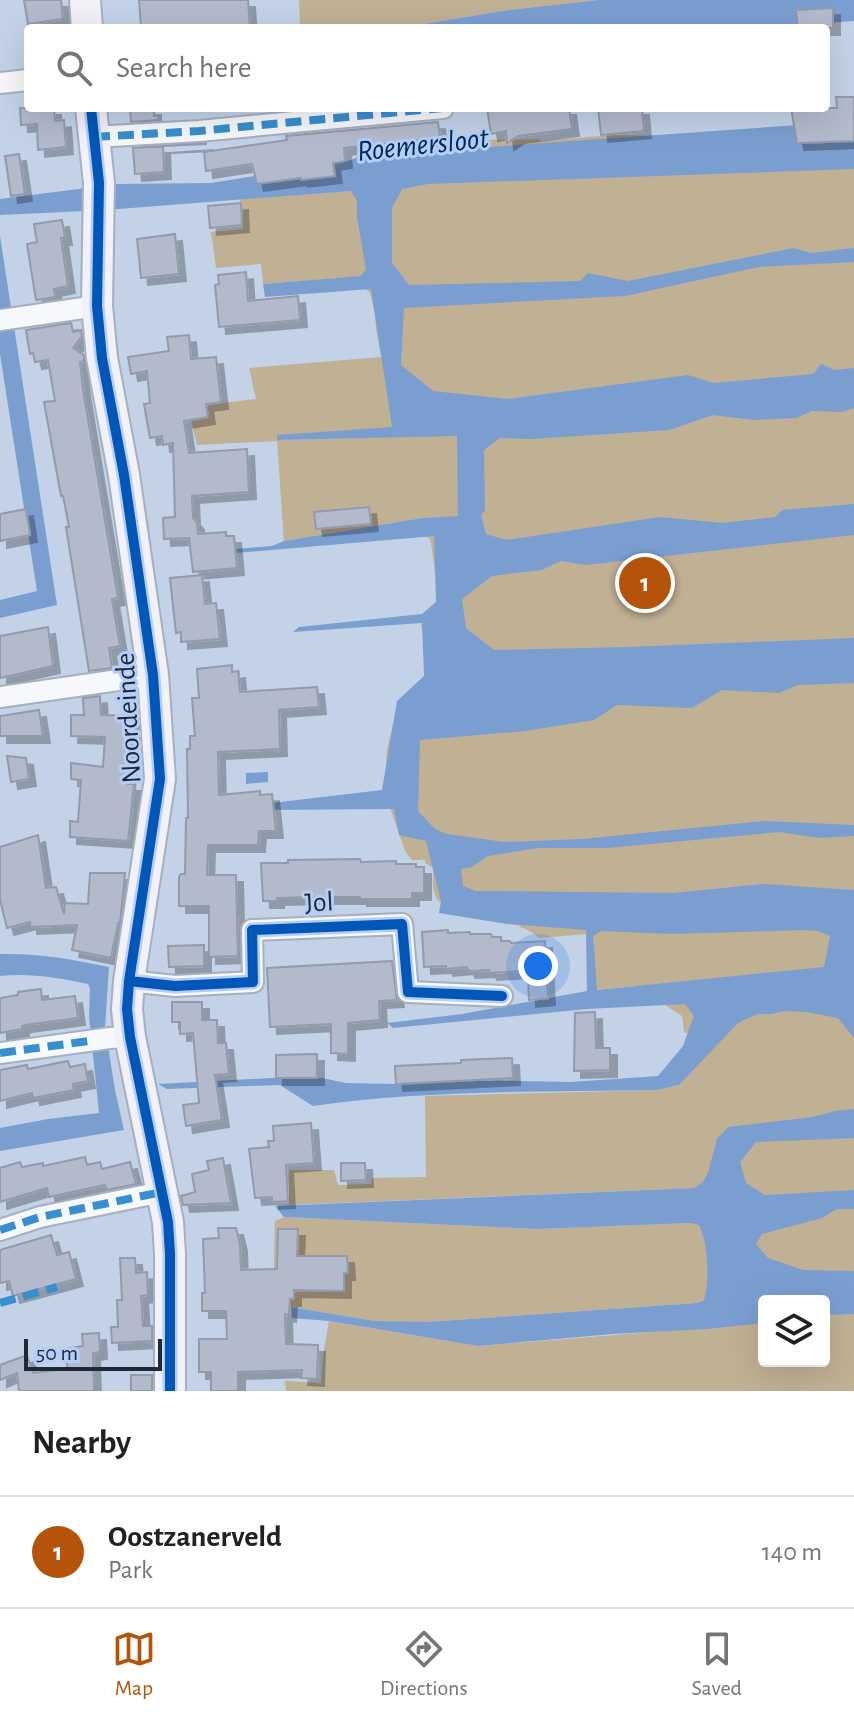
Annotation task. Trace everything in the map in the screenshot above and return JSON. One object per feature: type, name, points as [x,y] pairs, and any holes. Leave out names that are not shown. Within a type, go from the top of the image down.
[{"type":"street","points":[[85,0],[87,24]]},
{"type":"street","points":[[0,83],[24,80]]},
{"type":"street","points":[[93,122],[199,131],[401,112]]},
{"type":"street","name":"Noordeinde","points":[[93,122],[99,183],[97,306],[102,358],[124,475],[153,675],[160,779],[127,1009],[120,1038],[168,1222],[170,1391]]},
{"type":"street","points":[[8,319],[97,306]]},
{"type":"street","points":[[0,697],[153,675]]},
{"type":"street","name":"Jol","points":[[129,981],[175,986],[253,982],[252,930],[402,924],[408,992],[502,996]]},
{"type":"street","points":[[0,1053],[120,1038]]},
{"type":"street","points":[[0,1230],[40,1217],[162,1192]]},
{"type":"shaded area","points":[[299,0],[598,0],[423,24],[300,24]]},
{"type":"shaded area","points":[[614,135],[788,139],[854,135],[854,1391],[286,1391],[285,1381],[321,1383],[329,1321],[478,1346],[741,1325],[703,1300],[697,1303],[427,1322],[375,1321],[273,1304],[275,1221],[284,1217],[537,1229],[691,1223],[693,1188],[289,1205],[289,1170],[334,1170],[338,1185],[371,1184],[372,1178],[426,1177],[425,1096],[657,1090],[679,1085],[709,1041],[684,1032],[682,1016],[635,986],[596,990],[596,987],[587,987],[587,934],[539,938],[507,922],[438,901],[433,889],[433,868],[425,860],[412,860],[405,851],[384,798],[387,750],[393,724],[422,695],[427,648],[421,626],[435,609],[438,594],[431,543],[429,538],[419,535],[445,517],[422,518],[284,541],[277,441],[197,445],[191,420],[208,417],[206,405],[256,399],[249,368],[381,357],[370,293],[355,277],[263,284],[261,264],[216,268],[211,232],[243,229],[240,199],[348,191],[350,168],[354,160],[369,151],[415,144]],"holes":[[[277,435],[429,436],[278,440]]]},
{"type":"water","points":[[598,0],[854,0],[854,21],[812,24],[423,24]]},
{"type":"water","points":[[854,121],[854,169],[428,184],[402,189],[392,208],[392,263],[409,285],[580,281],[588,273],[628,281],[794,248],[810,253],[854,248],[854,262],[759,267],[625,296],[404,308],[401,365],[433,391],[508,399],[688,375],[713,383],[813,374],[821,364],[834,370],[854,368],[854,408],[843,412],[812,411],[796,418],[754,420],[713,415],[669,430],[531,439],[500,438],[484,450],[485,511],[481,515],[486,534],[506,540],[660,517],[722,523],[775,517],[782,510],[854,504],[854,535],[585,565],[561,561],[542,570],[492,576],[462,599],[466,628],[494,650],[854,638],[854,683],[798,685],[779,693],[722,690],[692,708],[617,705],[594,720],[525,731],[420,740],[418,811],[435,829],[447,834],[505,842],[582,839],[765,821],[854,825],[854,836],[820,838],[779,832],[607,848],[538,848],[488,856],[472,867],[461,869],[463,886],[475,891],[672,893],[765,884],[854,890],[854,1038],[838,1018],[806,1012],[757,1014],[738,1023],[679,1085],[657,1090],[441,1094],[313,1106],[280,1085],[167,1089],[158,1084],[290,1077],[395,1084],[462,1080],[571,1082],[658,1076],[683,1046],[694,1016],[685,1004],[587,1009],[393,1028],[387,1023],[462,1014],[587,991],[586,930],[507,924],[439,913],[441,901],[426,841],[399,835],[394,809],[264,810],[263,804],[382,790],[397,701],[424,676],[422,623],[293,632],[299,627],[422,614],[436,602],[434,536],[236,553],[235,549],[272,546],[284,541],[422,518],[458,516],[457,436],[277,440],[277,435],[392,427],[371,289],[265,297],[263,284],[361,276],[366,269],[357,201],[351,191],[0,215],[0,199],[117,184],[211,183],[348,161],[362,156]],"holes":[[[601,931],[671,934],[818,931],[830,936],[824,967],[597,990],[593,936]]]},
{"type":"water","points":[[0,236],[57,605],[0,618],[0,600],[37,591],[0,354]]},
{"type":"water","points":[[268,772],[268,782],[246,784],[246,773]]},
{"type":"water","points":[[0,954],[55,957],[109,967],[105,1027],[124,1130],[0,1151],[0,1128],[99,1113],[88,984],[22,975],[0,976]]},
{"type":"water","points":[[854,1109],[854,1138],[756,1142],[740,1162],[746,1183],[765,1195],[854,1190],[854,1209],[837,1209],[822,1218],[762,1234],[756,1244],[768,1258],[803,1270],[854,1271],[854,1314],[830,1315],[830,1295],[758,1295],[758,1324],[478,1346],[329,1321],[292,1318],[291,1307],[375,1321],[427,1322],[697,1303],[704,1300],[707,1262],[699,1225],[691,1223],[537,1229],[284,1217],[275,1206],[694,1188],[703,1182],[717,1139],[728,1127],[813,1117]]},
{"type":"building","points":[[24,0],[61,0],[63,19],[28,24]]},
{"type":"building","points":[[139,0],[248,0],[250,24],[141,24]]},
{"type":"building","points":[[833,8],[833,28],[830,24],[798,24],[796,10]]},
{"type":"building","points":[[836,97],[854,97],[854,141],[797,143],[792,112],[830,112],[830,108],[837,108]]},
{"type":"building","points":[[20,108],[24,108],[24,112],[54,112],[55,121],[64,120],[66,147],[38,150],[37,124],[21,125]]},
{"type":"building","points":[[130,112],[154,112],[154,116],[158,116],[158,120],[131,122]]},
{"type":"building","points":[[488,112],[570,112],[572,129],[518,136],[507,143],[506,131],[491,134]]},
{"type":"building","points":[[598,112],[642,112],[644,131],[601,135]]},
{"type":"building","points":[[438,122],[440,138],[344,148],[345,161],[333,163],[335,176],[257,184],[252,164],[206,171],[204,152],[287,140],[286,136]]},
{"type":"building","points":[[206,143],[163,146],[164,172],[135,174],[133,148]]},
{"type":"building","points":[[19,154],[25,194],[11,196],[5,156]]},
{"type":"building","points":[[241,203],[242,225],[210,228],[208,206]]},
{"type":"building","points":[[62,220],[65,238],[61,238],[68,286],[54,289],[55,297],[36,300],[27,244],[37,242],[34,224]]},
{"type":"building","points":[[175,234],[179,274],[141,278],[137,239]]},
{"type":"building","points":[[246,272],[248,301],[298,296],[300,320],[219,327],[215,285],[219,284],[218,275]]},
{"type":"building","points":[[71,323],[73,332],[81,330],[82,336],[73,348],[84,355],[84,361],[80,362],[83,389],[118,598],[112,599],[120,646],[109,648],[112,668],[89,671],[66,527],[69,527],[44,402],[55,401],[48,360],[35,362],[33,353],[30,354],[26,330]]},
{"type":"building","points":[[189,335],[191,359],[216,357],[221,402],[206,404],[208,417],[184,421],[189,453],[247,449],[249,492],[192,496],[193,518],[198,534],[226,532],[226,536],[234,536],[237,568],[193,572],[189,538],[164,539],[163,518],[175,517],[173,443],[163,445],[162,436],[150,438],[144,404],[150,403],[147,371],[131,374],[128,357],[169,351],[167,337]]},
{"type":"building","points":[[369,507],[371,524],[316,529],[314,512]]},
{"type":"building","points":[[26,509],[30,535],[0,541],[0,514]]},
{"type":"building","points":[[202,575],[205,604],[216,603],[220,639],[181,642],[181,632],[176,633],[170,578]]},
{"type":"building","points":[[48,627],[53,666],[0,678],[0,636]]},
{"type":"building","points":[[232,665],[232,672],[238,671],[240,692],[317,687],[319,707],[279,710],[280,749],[218,752],[219,795],[260,791],[260,795],[272,794],[276,831],[259,831],[258,845],[208,845],[207,875],[236,875],[238,956],[209,957],[209,906],[179,906],[179,877],[185,874],[188,818],[187,749],[190,749],[190,736],[195,736],[192,698],[199,698],[197,669]]},
{"type":"building","points":[[100,696],[101,715],[135,716],[128,784],[134,784],[128,841],[70,837],[70,821],[78,822],[81,780],[71,779],[71,763],[103,767],[105,737],[71,736],[71,715],[84,715],[83,698]]},
{"type":"building","points":[[39,710],[43,736],[0,736],[0,716]]},
{"type":"building","points":[[7,756],[26,758],[29,779],[11,782]]},
{"type":"building","points":[[38,835],[46,888],[56,887],[64,914],[65,903],[88,904],[90,873],[125,873],[120,923],[111,958],[72,950],[77,925],[30,927],[30,922],[7,928],[0,900],[0,847]]},
{"type":"building","points":[[360,859],[361,862],[396,861],[396,864],[424,867],[424,893],[412,893],[412,899],[319,897],[263,901],[261,863]]},
{"type":"building","points":[[448,930],[448,933],[491,934],[511,943],[545,941],[548,998],[529,1000],[528,976],[524,976],[523,971],[490,973],[489,970],[468,971],[467,967],[424,967],[422,932]]},
{"type":"building","points":[[204,945],[204,966],[169,967],[168,946]]},
{"type":"building","points":[[392,961],[397,1000],[379,1001],[380,1020],[348,1023],[348,1054],[331,1053],[331,1024],[270,1027],[267,968]]},
{"type":"building","points":[[41,989],[42,1000],[75,996],[78,1018],[25,1025],[22,1029],[0,1033],[0,998]]},
{"type":"building","points":[[172,1002],[202,1002],[202,1020],[217,1020],[218,1043],[226,1043],[229,1074],[215,1075],[222,1120],[186,1126],[183,1105],[199,1103],[193,1033],[180,1034],[180,1022],[172,1022]]},
{"type":"building","points":[[595,1012],[596,1048],[610,1048],[610,1070],[574,1071],[575,1013]]},
{"type":"building","points":[[317,1054],[317,1078],[276,1078],[276,1055]]},
{"type":"building","points":[[512,1058],[513,1078],[396,1084],[395,1066]]},
{"type":"building","points":[[68,1061],[70,1067],[85,1064],[88,1081],[73,1084],[74,1090],[33,1098],[32,1093],[0,1101],[0,1070],[27,1065],[28,1069]]},
{"type":"building","points":[[311,1123],[314,1163],[286,1165],[288,1201],[272,1202],[272,1197],[255,1198],[249,1149],[269,1147],[268,1141],[274,1141],[273,1126]]},
{"type":"building","points":[[85,1157],[87,1165],[100,1162],[102,1169],[130,1162],[136,1184],[107,1190],[105,1185],[49,1197],[47,1188],[0,1202],[0,1168],[20,1162],[22,1167],[43,1163],[43,1166]]},
{"type":"building","points":[[223,1158],[231,1203],[183,1205],[181,1196],[195,1192],[192,1174],[209,1170],[207,1161]]},
{"type":"building","points":[[341,1163],[365,1163],[366,1180],[341,1181]]},
{"type":"building","points":[[218,1228],[236,1228],[241,1270],[277,1269],[278,1229],[298,1229],[297,1256],[347,1256],[348,1273],[344,1273],[344,1291],[294,1290],[289,1315],[285,1314],[286,1344],[318,1345],[317,1379],[301,1378],[302,1370],[238,1372],[238,1391],[211,1391],[211,1372],[199,1372],[199,1339],[227,1339],[226,1311],[202,1311],[202,1293],[205,1293],[203,1239],[219,1238]]},
{"type":"building","points":[[51,1235],[57,1255],[69,1252],[76,1279],[13,1296],[9,1281],[0,1283],[0,1250]]},
{"type":"building","points":[[120,1258],[135,1258],[136,1273],[147,1272],[148,1295],[141,1296],[143,1326],[152,1326],[152,1341],[112,1343],[111,1327],[118,1327],[117,1300],[122,1300]]},
{"type":"building","points":[[99,1333],[100,1352],[93,1353],[94,1391],[19,1391],[17,1373],[0,1380],[0,1365],[27,1355],[33,1373],[68,1369],[64,1349],[83,1346],[82,1334]]},
{"type":"building","points":[[131,1375],[152,1375],[152,1391],[131,1391]]},
{"type":"marked path","points":[[94,137],[199,131],[401,112]]},
{"type":"marked path","points":[[0,1053],[89,1041]]},
{"type":"marked path","points":[[0,1230],[40,1217],[162,1192]]},
{"type":"marked path","points":[[0,1303],[57,1287]]},
{"type":"cycle path","points":[[91,112],[99,183],[97,306],[102,358],[124,475],[153,675],[160,779],[127,1009],[168,1222],[170,1391]]},
{"type":"cycle path","points":[[129,981],[175,986],[253,982],[252,930],[402,924],[408,992],[502,996]]},
{"type":"place","name":"Oostzanerveld","points":[[645,583]]},
{"type":"water label","name":"Roemersloot","points":[[423,145]]}]
